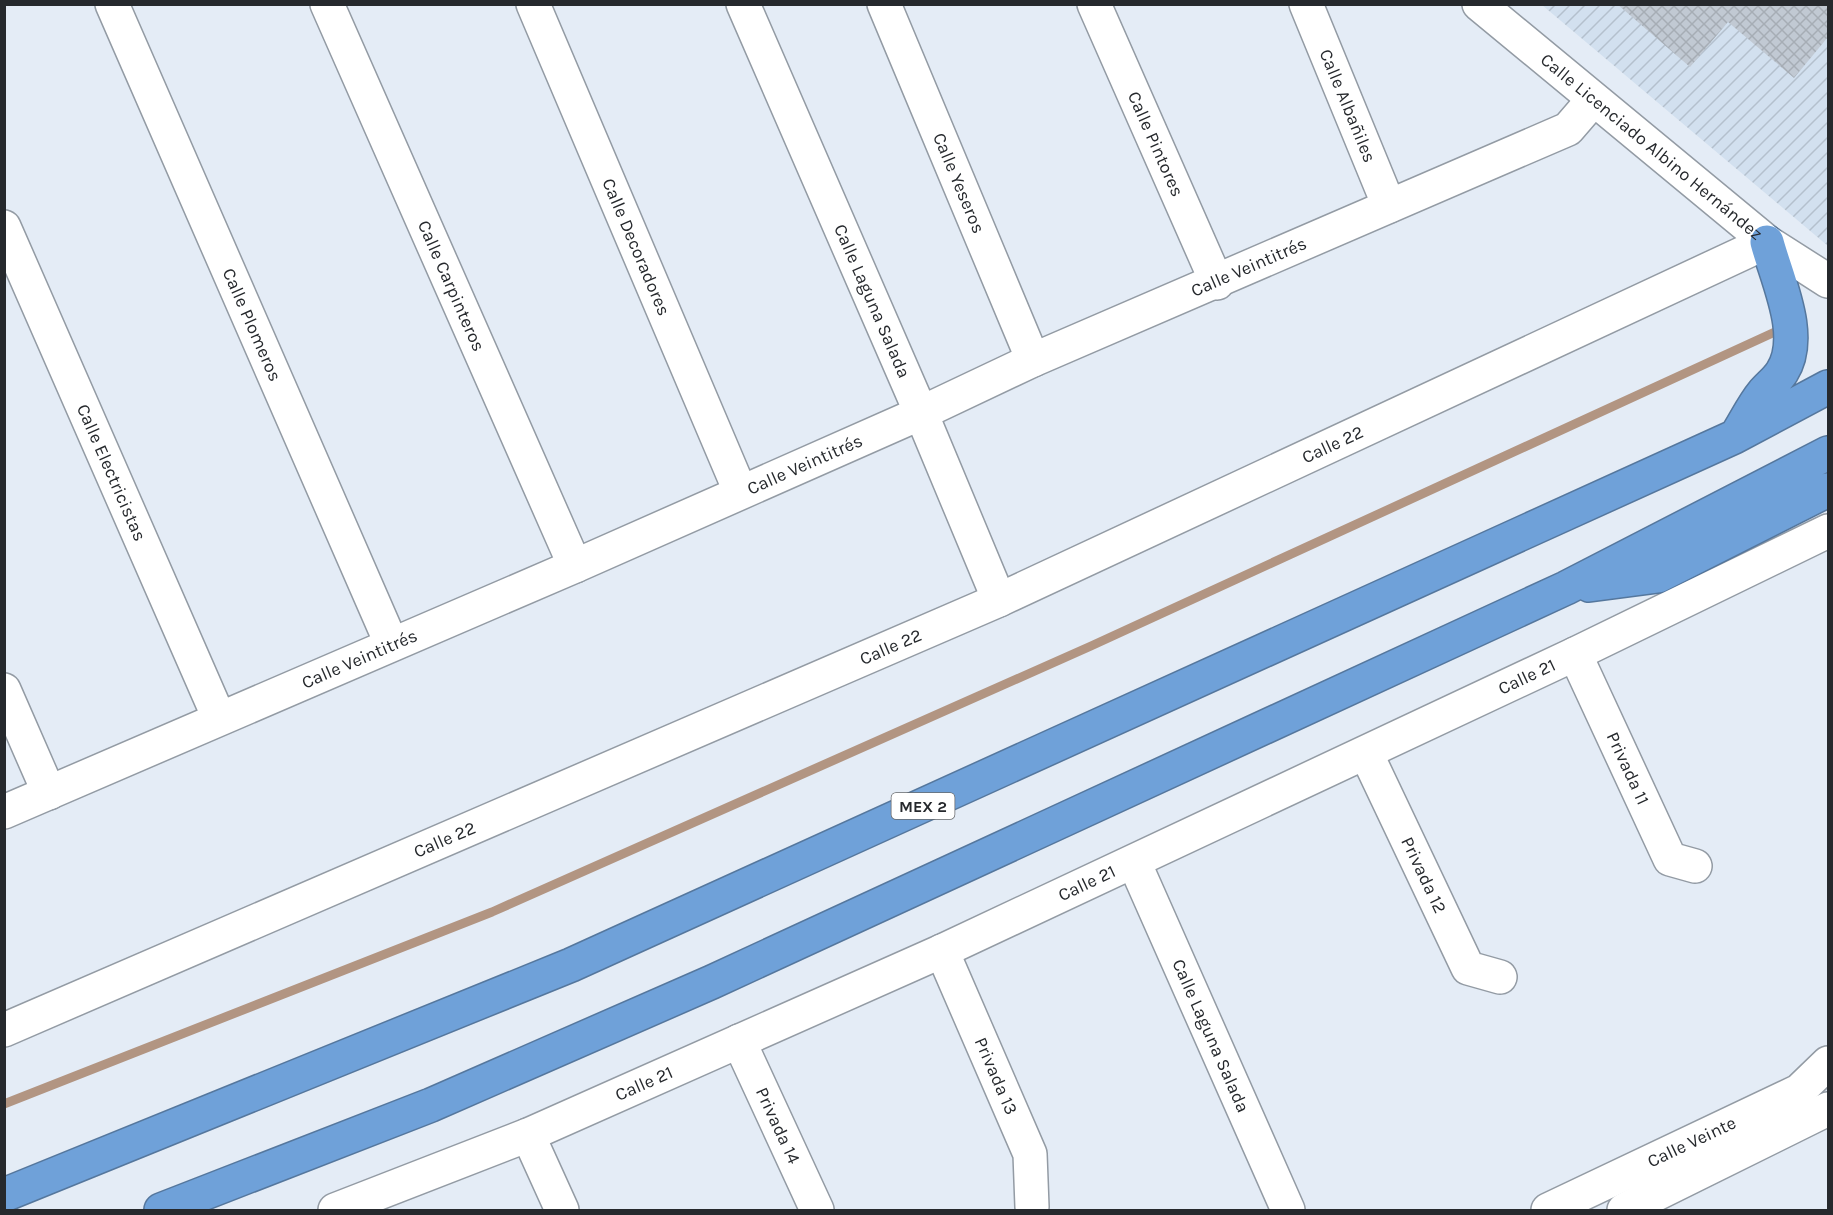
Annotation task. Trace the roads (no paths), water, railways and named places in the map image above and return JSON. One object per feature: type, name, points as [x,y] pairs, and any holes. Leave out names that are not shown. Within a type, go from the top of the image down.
[{"type":"highway","points":[[1734,437],[1762,394],[1782,374],[1788,361],[1791,344],[1788,314],[1767,242]]},
{"type":"highway","name":"MEX 2","points":[[4,1195],[571,965],[1734,437],[1828,387]]},
{"type":"highway","points":[[160,1210],[431,1105],[701,987],[1566,588],[1828,453]]},
{"type":"highway","points":[[1566,588],[1658,576],[1828,490]]},
{"type":"street","name":"Calle Plomeros","points":[[112,4],[391,643]]},
{"type":"street","name":"Calle Carpinteros","points":[[327,4],[575,566]]},
{"type":"street","name":"Calle Decoradores","points":[[532,4],[740,491]]},
{"type":"street","name":"Calle Laguna Salada","points":[[743,4],[921,413],[999,600]]},
{"type":"street","name":"Calle Yeseros","points":[[884,4],[1033,360]]},
{"type":"street","name":"Calle Pintores","points":[[1094,4],[1217,283]]},
{"type":"street","name":"Calle Albañiles","points":[[1306,4],[1389,206]]},
{"type":"street","name":"Calle Licenciado Albino Hernández","points":[[1479,4],[1767,242],[1828,281]]},
{"type":"street","name":"Calle Veintitrés","points":[[4,812],[391,643],[575,566],[740,491],[921,413],[1033,360],[1217,283],[1568,129],[1593,100]]},
{"type":"street","name":"Calle Electricistas","points":[[4,227],[219,718]]},
{"type":"street","name":"Calle 22","points":[[4,1030],[999,600],[1767,242]]},
{"type":"street","name":"Calle 21","points":[[335,1210],[528,1135],[942,951],[1575,654],[1828,531]]},
{"type":"street","name":"Privada 11","points":[[1575,654],[1670,860],[1695,866]]},
{"type":"street","points":[[4,690],[49,793]]},
{"type":"street","name":"Privada 12","points":[[1366,753],[1468,968],[1500,977]]},
{"type":"street","name":"Calle Laguna Salada","points":[[1134,862],[1288,1210]]},
{"type":"street","name":"Privada 13","points":[[942,951],[1030,1154],[1032,1207]]},
{"type":"street","name":"Privada 14","points":[[739,1041],[817,1210]]},
{"type":"street","name":"Calle Veinte","points":[[1548,1210],[1581,1204],[1799,1091],[1828,1063]]},
{"type":"street","name":"Calle Veinte","points":[[1624,1210],[1828,1109]]},
{"type":"street","points":[[528,1135],[562,1210]]},
{"type":"waterway","points":[[4,1104],[492,912],[1091,646],[1777,331]]}]
